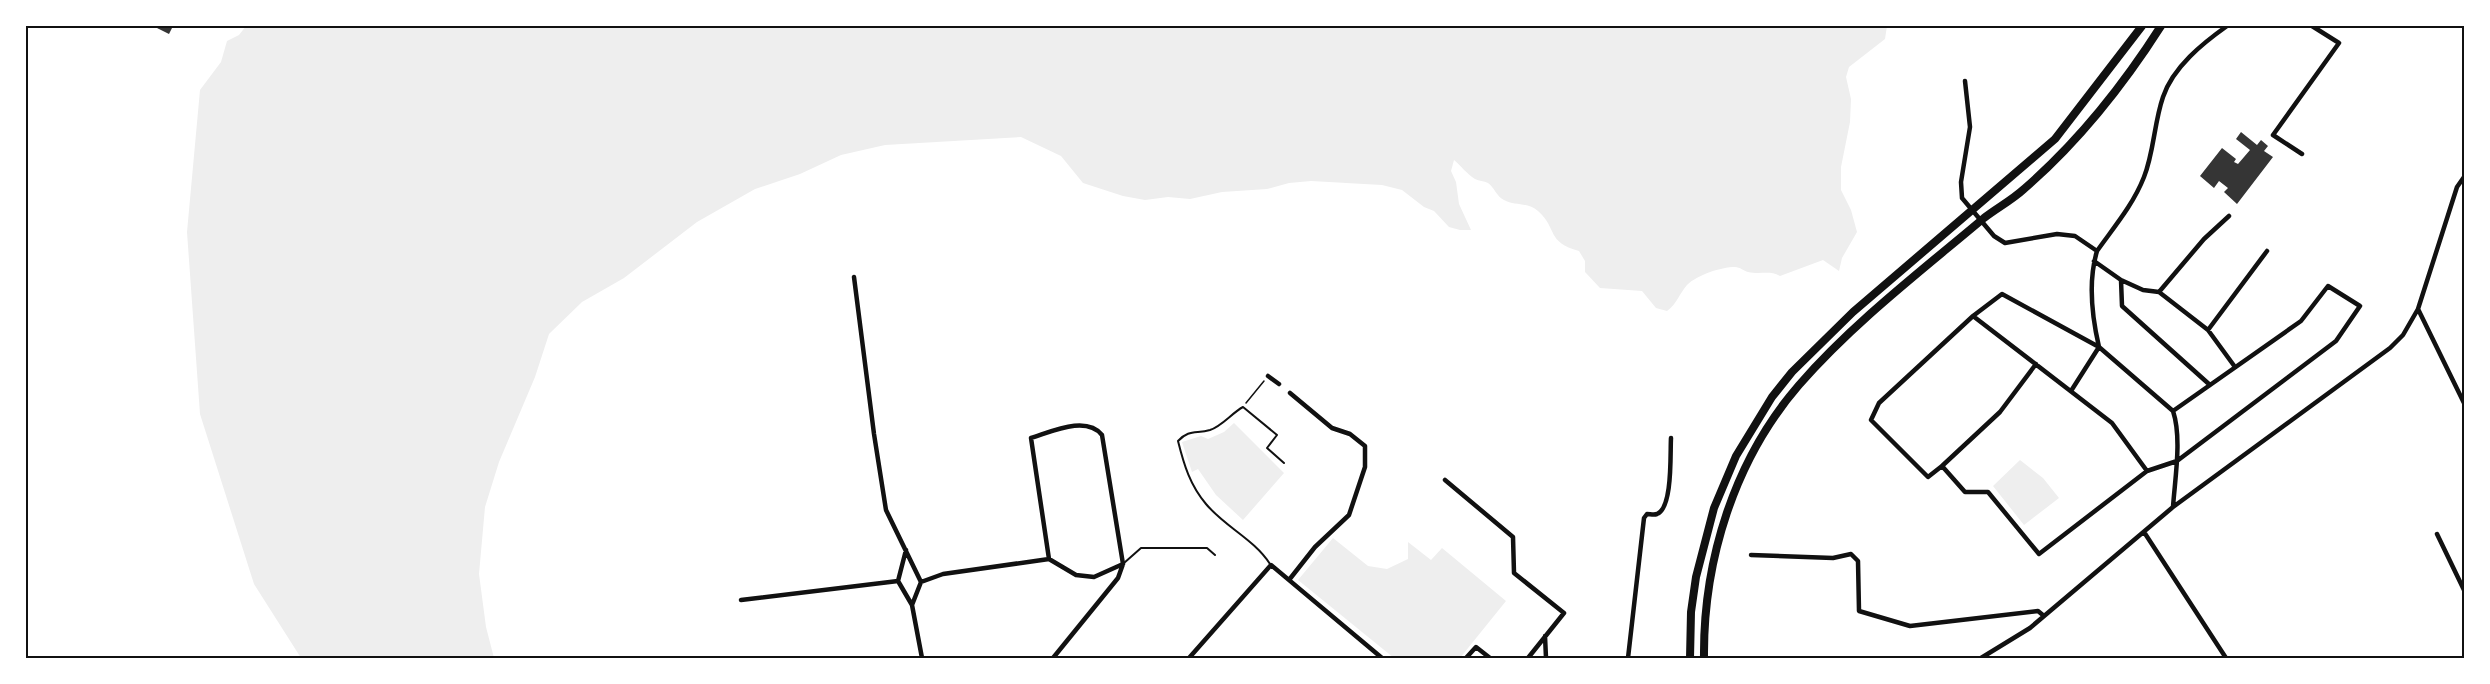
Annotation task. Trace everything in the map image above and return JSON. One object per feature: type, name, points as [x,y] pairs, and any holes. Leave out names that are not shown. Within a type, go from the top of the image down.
[{"type":"highway","points":[[1690,658],[1691,612],[1696,577],[1714,508],[1736,456],[1772,397],[1792,372],[1852,312],[2055,138],[2142,26]]},
{"type":"highway","points":[[1704,658],[1708,590],[1722,526],[1745,469],[1779,411],[1824,358],[1855,329],[1987,216],[2024,189],[2065,148],[2106,102],[2161,26]]},
{"type":"street","points":[[2071,391],[2099,347],[2092,318],[2094,261],[2097,251],[2134,200],[2145,174],[2163,95],[2175,74],[2204,43],[2226,26]]},
{"type":"street","points":[[2302,154],[2273,135],[2339,43],[2312,26]]},
{"type":"street","points":[[1965,81],[1970,127],[1961,182],[1962,198],[1994,236],[2005,243],[2057,234],[2075,236],[2097,251]]},
{"type":"street","points":[[1981,658],[2030,628],[2173,507],[2390,348],[2403,335],[2418,309],[2457,187],[2464,177]]},
{"type":"street","points":[[2159,292],[2204,239],[2229,216]]},
{"type":"street","points":[[2208,330],[2267,251]]},
{"type":"street","points":[[2094,261],[2121,280],[2143,290],[2159,292],[2208,330],[2235,368]]},
{"type":"street","points":[[854,277],[886,510],[921,582],[912,605]]},
{"type":"street","points":[[2121,280],[2122,306],[2210,385]]},
{"type":"street","points":[[1942,466],[1965,492],[1988,492],[2039,554],[2147,471],[2177,461],[2336,340],[2360,306],[2328,286],[2301,321],[2173,411]]},
{"type":"street","points":[[2036,364],[2000,412],[1929,477],[1871,420],[1879,403],[1973,316],[2002,294],[2099,347],[2173,411],[2177,461],[2173,507]]},
{"type":"street","points":[[2418,309],[2464,403]]},
{"type":"street","points":[[1973,316],[2112,423],[2147,471]]},
{"type":"street","points":[[1268,376],[1279,384]]},
{"type":"street","points":[[1288,580],[1316,547],[1349,515],[1365,467],[1365,446],[1350,434],[1332,428],[1290,393]]},
{"type":"street","points":[[1049,559],[1031,438],[1065,427],[1089,426],[1097,429],[1102,435],[1123,564],[1118,578],[1053,658]]},
{"type":"street","points":[[1628,658],[1644,519],[1647,514],[1658,514],[1661,511],[1669,494],[1671,438]]},
{"type":"street","points":[[1445,480],[1513,537],[1514,573],[1564,612],[1528,658]]},
{"type":"street","points":[[2144,532],[2226,658]]},
{"type":"street","points":[[2437,534],[2464,590]]},
{"type":"street","points":[[906,550],[898,581],[912,605],[922,658]]},
{"type":"street","points":[[1751,555],[1833,558],[1851,554],[1858,561],[1859,611],[1910,626],[2038,611],[2044,616]]},
{"type":"street","points":[[921,582],[943,574],[1049,559],[1076,574],[1094,577],[1123,564]]},
{"type":"street","points":[[1189,658],[1270,565],[1382,658]]},
{"type":"street","points":[[741,600],[898,581]]},
{"type":"street","points":[[1545,636],[1546,658]]},
{"type":"street","points":[[1467,658],[1476,648],[1490,658]]},
{"type":"lane","points":[[1270,565],[1263,554],[1207,506],[1185,470],[1178,441],[1185,434],[1211,430],[1243,406],[1277,435],[1267,448],[1284,463]]},
{"type":"lane","points":[[1123,564],[1141,548],[1206,548],[1215,555]]},
{"type":"path","points":[[1243,406],[1268,376]]},
{"type":"shaded area","points":[[246,26],[1887,26],[1885,39],[1849,67],[1846,77],[1851,99],[1850,122],[1841,167],[1841,190],[1851,210],[1857,232],[1842,258],[1839,271],[1823,260],[1780,276],[1772,273],[1748,272],[1737,267],[1723,268],[1691,281],[1667,311],[1656,308],[1642,291],[1600,288],[1585,272],[1585,261],[1579,251],[1561,243],[1538,211],[1530,206],[1502,199],[1488,183],[1469,175],[1454,160],[1451,171],[1456,182],[1459,204],[1471,230],[1449,227],[1434,211],[1424,207],[1402,190],[1382,185],[1311,181],[1289,183],[1267,189],[1222,192],[1190,199],[1168,197],[1145,200],[1123,196],[1083,183],[1061,156],[1021,137],[885,145],[841,155],[800,174],[755,189],[697,222],[624,278],[582,302],[549,334],[535,377],[499,462],[485,507],[479,574],[486,627],[494,658],[301,658],[254,584],[200,414],[187,232],[200,90],[221,62],[227,41],[239,35]]},
{"type":"shaded area","points":[[1234,423],[1284,473],[1243,520],[1216,495],[1198,469],[1192,472],[1182,442],[1201,436],[1208,439],[1224,432]]},
{"type":"shaded area","points":[[2020,460],[2043,478],[2059,498],[2024,525],[1993,486]]},
{"type":"shaded area","points":[[1333,538],[1368,566],[1387,569],[1408,559],[1408,542],[1431,560],[1442,548],[1506,601],[1460,658],[1394,658],[1298,580]]},
{"type":"building","points":[[158,26],[173,26],[169,34],[157,28]]},
{"type":"building","points":[[2241,132],[2257,145],[2261,140],[2268,146],[2264,151],[2273,157],[2237,204],[2224,192],[2228,188],[2219,181],[2214,188],[2200,176],[2222,148],[2236,159],[2234,162],[2238,164],[2250,150],[2236,139]]}]
